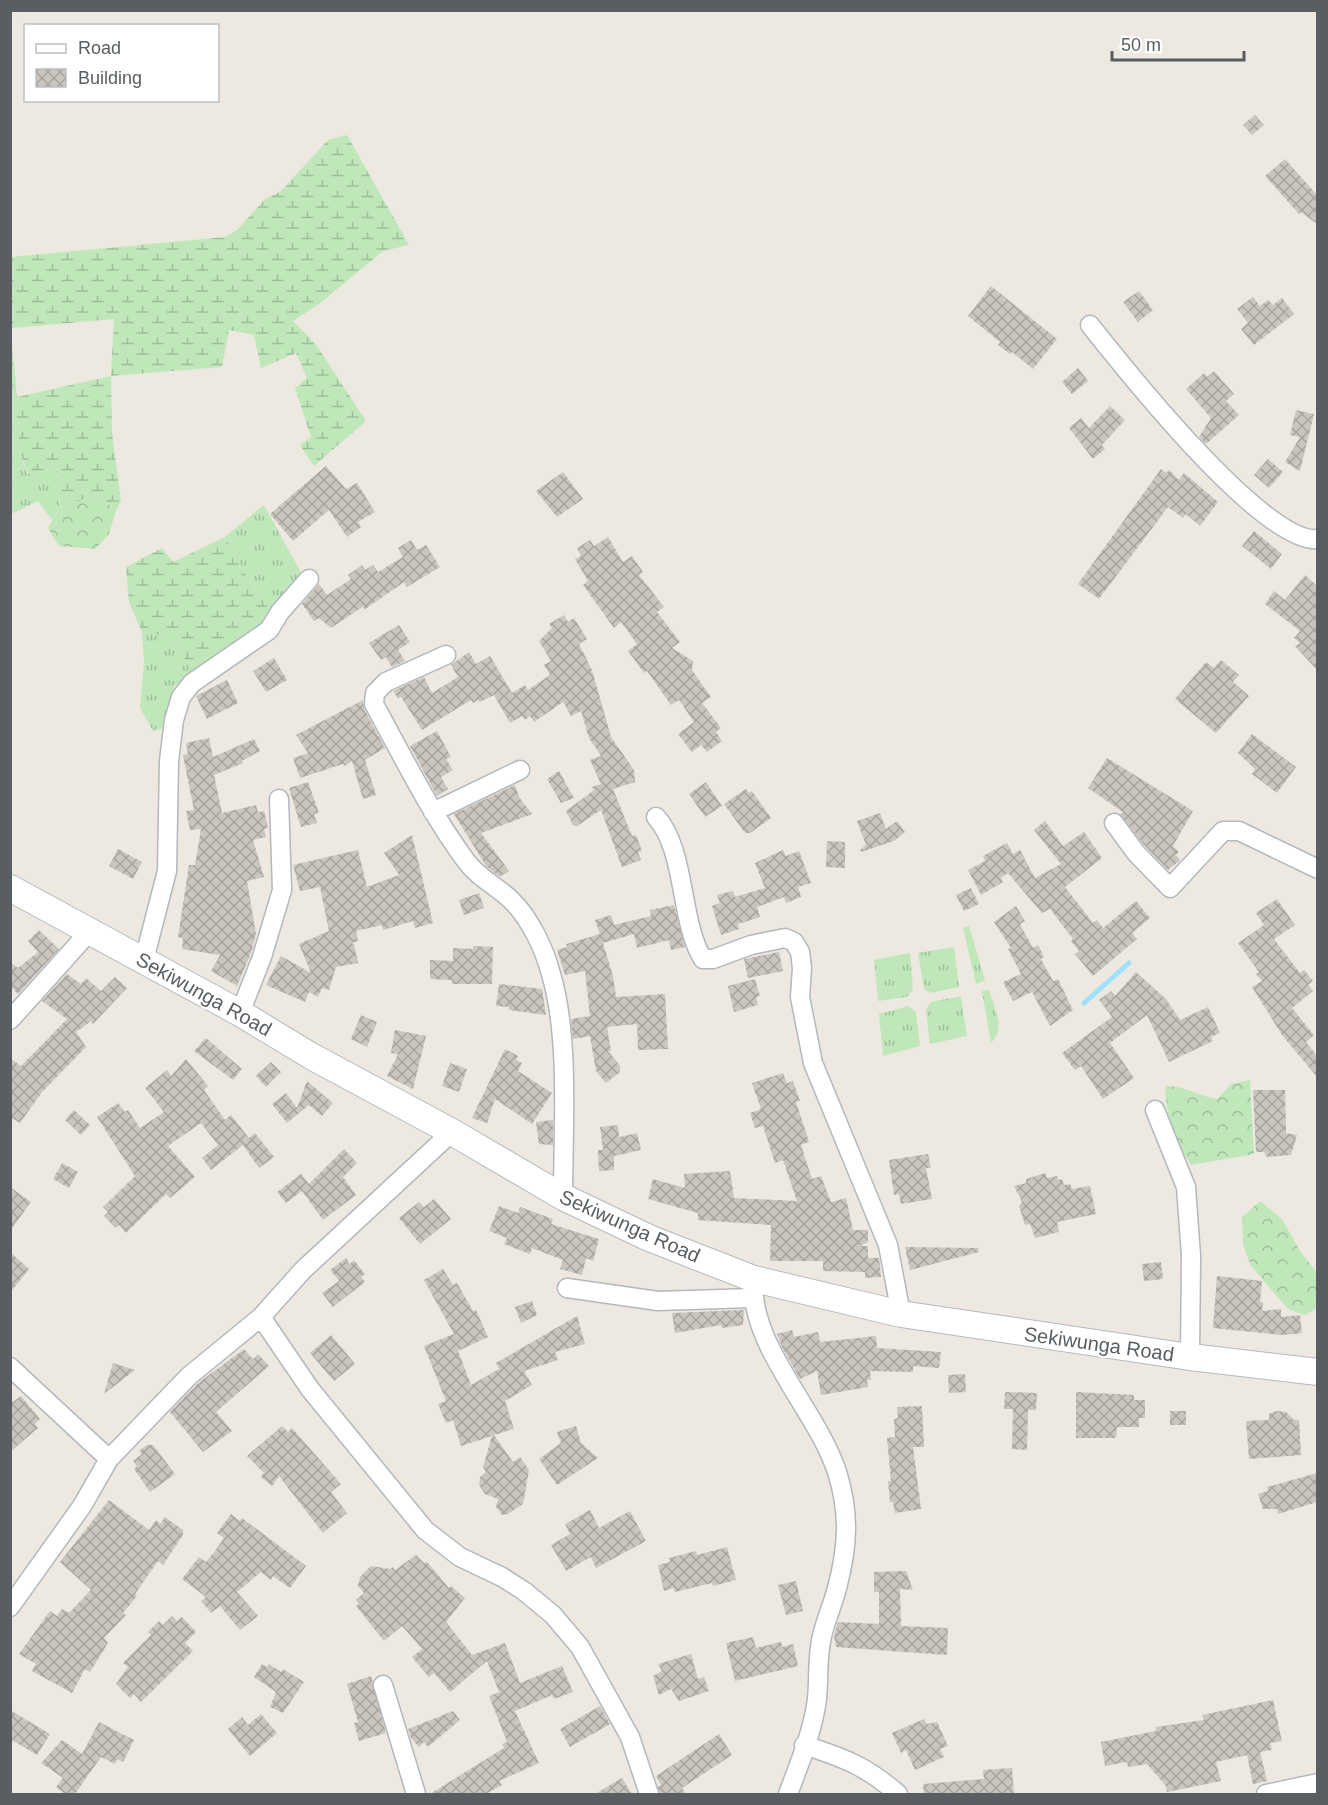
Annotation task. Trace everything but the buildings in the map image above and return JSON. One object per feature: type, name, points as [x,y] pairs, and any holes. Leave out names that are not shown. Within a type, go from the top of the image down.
[{"type":"main road","name":"Sekiwunga Road","points":[[10,888],[240,1013],[329,1066],[452,1132],[563,1197],[753,1289],[901,1314],[1190,1357],[1317,1372]]},
{"type":"street","points":[[1090,325],[1140,389],[1193,447],[1276,526],[1310,540],[1317,539]]},
{"type":"street","points":[[144,960],[167,871],[169,761],[174,720],[181,697],[192,683],[269,630],[280,612],[309,579]]},
{"type":"street","points":[[446,655],[386,682],[375,693],[374,704],[433,812],[466,862],[483,881],[514,903],[535,936],[551,974],[558,1017],[564,1085],[563,1197]]},
{"type":"street","points":[[433,812],[520,770]]},
{"type":"street","points":[[240,1013],[262,957],[282,890],[279,799]]},
{"type":"street","points":[[656,817],[665,826],[698,950],[703,959],[785,938],[794,942],[800,952],[802,968],[800,997],[813,1063],[888,1245],[901,1314]]},
{"type":"street","points":[[1114,823],[1137,854],[1170,888],[1223,831],[1239,831],[1317,869]]},
{"type":"street","points":[[10,1020],[90,931]]},
{"type":"street","points":[[1155,1110],[1186,1187],[1191,1256],[1190,1357]]},
{"type":"street","points":[[10,1607],[82,1506],[110,1459],[189,1376],[261,1317],[303,1270],[452,1132]]},
{"type":"street","points":[[567,1288],[658,1301],[753,1289],[760,1329],[819,1429],[837,1470],[847,1507],[846,1545],[837,1589],[822,1636],[816,1701],[788,1794]]},
{"type":"street","points":[[261,1317],[310,1389],[425,1530],[460,1557],[502,1577],[524,1591],[553,1615],[580,1647],[630,1737],[649,1794]]},
{"type":"street","points":[[10,1367],[110,1459]]},
{"type":"street","points":[[383,1685],[416,1794]]},
{"type":"street","points":[[804,1745],[847,1760],[874,1773],[898,1794]]},
{"type":"street","points":[[1266,1794],[1317,1783]]},
{"type":"green space","points":[[347,135],[409,245],[383,251],[319,304],[293,321],[315,343],[366,421],[314,466],[300,445],[311,437],[295,388],[307,378],[296,353],[261,368],[254,335],[229,330],[222,367],[111,376],[114,319],[11,328],[11,257],[225,237],[237,230],[265,199],[281,191],[328,140]]},
{"type":"green space","points":[[11,333],[17,397],[111,376],[112,433],[121,501],[116,510],[97,495],[60,507],[57,470],[28,474],[19,450],[16,398],[11,398]]},
{"type":"green space","points":[[16,397],[19,450],[27,474],[57,470],[60,507],[52,520],[38,501],[11,514],[11,398]]},
{"type":"green space","points":[[97,495],[116,510],[109,534],[95,549],[59,546],[48,528],[60,507]]},
{"type":"green space","points":[[264,505],[304,578],[272,614],[244,572],[225,537]]},
{"type":"green space","points":[[225,537],[244,572],[272,614],[253,637],[193,676],[180,651],[170,640],[142,632],[129,602],[126,567],[162,548],[173,562]]},
{"type":"green space","points":[[142,632],[170,640],[180,651],[193,676],[174,686],[169,727],[153,731],[140,708],[144,662]]},
{"type":"green space","points":[[969,926],[985,980],[976,984],[963,928]]},
{"type":"green space","points":[[954,947],[959,987],[930,993],[924,989],[918,953]]},
{"type":"green space","points":[[910,953],[913,989],[907,997],[878,1001],[874,960]]},
{"type":"green space","points":[[989,990],[999,1024],[991,1043],[982,991]]},
{"type":"green space","points":[[961,996],[967,1036],[930,1044],[926,1010],[931,1002]]},
{"type":"green space","points":[[908,1006],[916,1012],[920,1046],[883,1056],[879,1014]]},
{"type":"green space","points":[[1250,1080],[1254,1154],[1191,1165],[1172,1127],[1165,1086],[1178,1087],[1217,1099],[1231,1084]]},
{"type":"green space","points":[[1260,1201],[1282,1219],[1300,1251],[1317,1273],[1317,1308],[1305,1315],[1288,1309],[1251,1266],[1243,1245],[1242,1217]]},
{"type":"waterway","points":[[1084,1003],[1129,963]]}]
